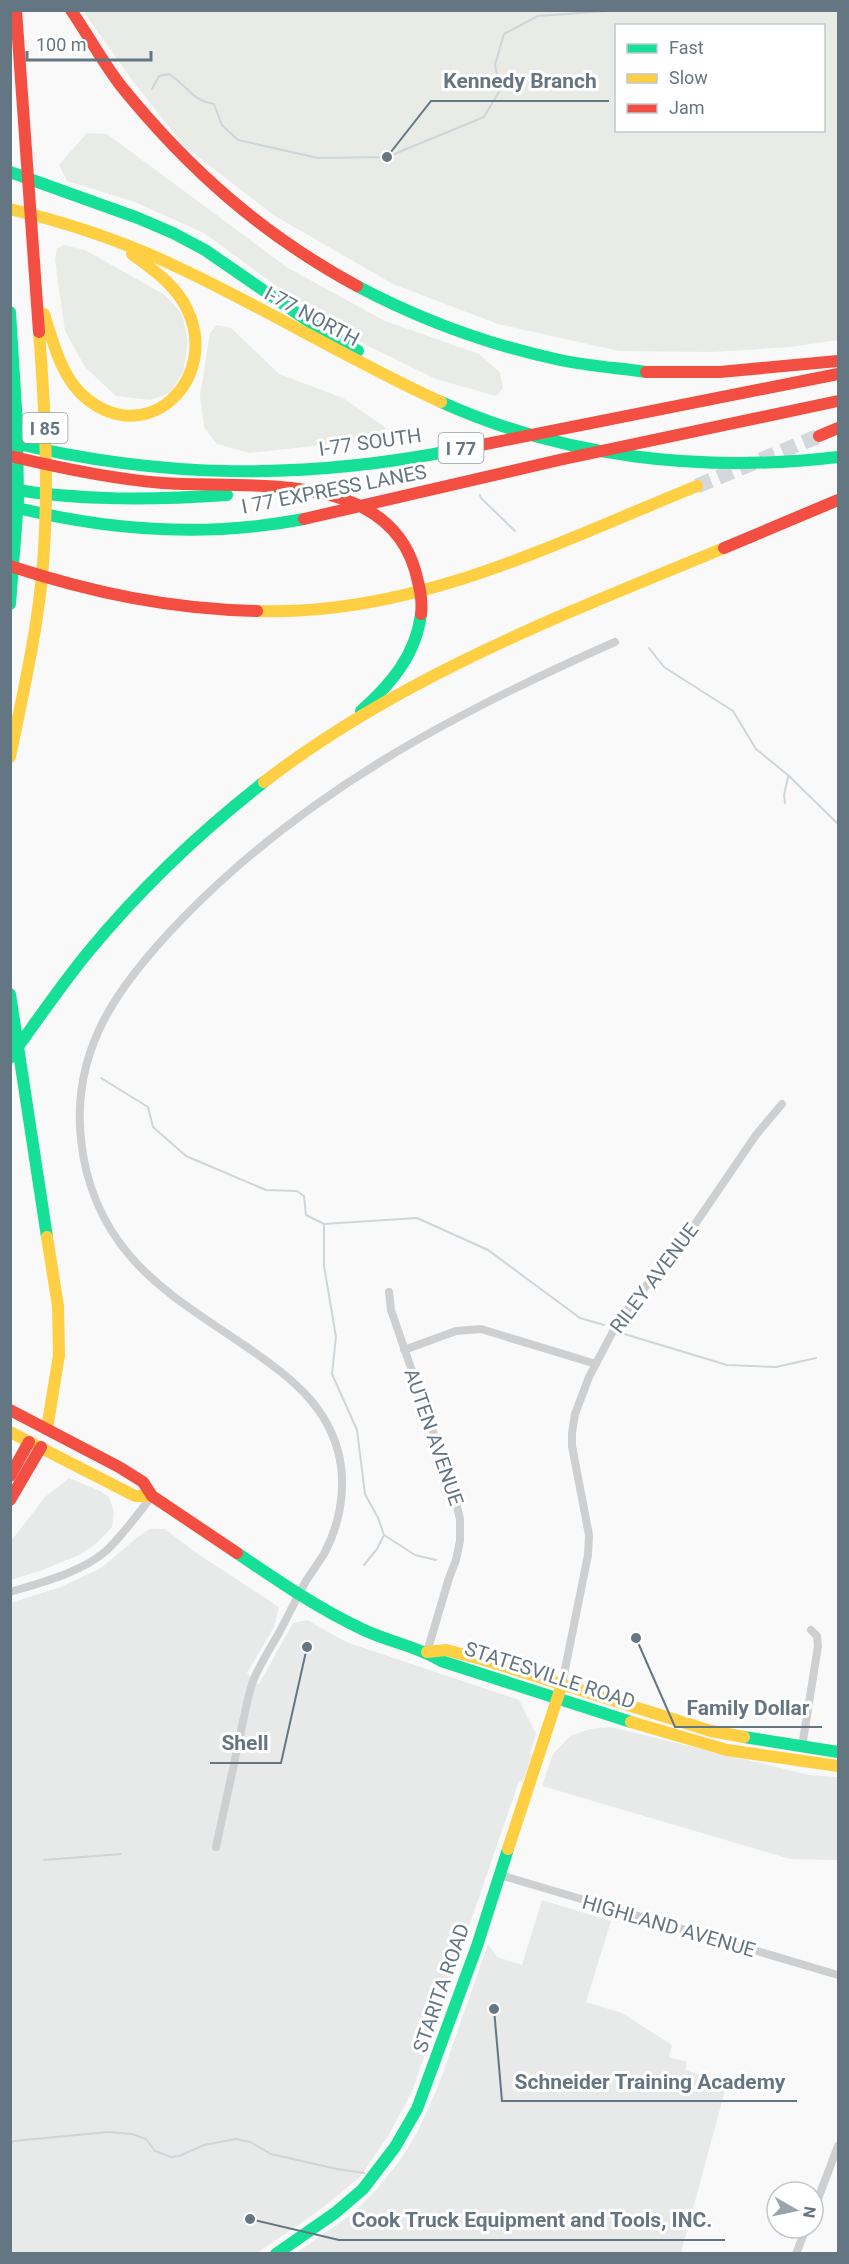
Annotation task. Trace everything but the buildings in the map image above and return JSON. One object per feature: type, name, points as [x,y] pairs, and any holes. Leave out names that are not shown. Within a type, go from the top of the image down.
[{"type":"main road","name":"I 85","points":[[10,757],[35,634],[45,534],[45,423],[16,10]]},
{"type":"main road","points":[[71,10],[99,57],[126,93],[165,139],[201,176],[256,223],[298,253],[387,303],[459,333],[506,348],[599,367],[698,374],[775,369],[838,361]]},
{"type":"main road","points":[[10,172],[138,218],[190,242],[345,344],[477,408],[497,424]]},
{"type":"main road","name":"I 77","points":[[10,209],[69,225],[116,242]]},
{"type":"main road","points":[[37,292],[63,366],[73,384],[86,399],[109,412],[126,415],[144,414],[166,405],[185,387],[192,374],[198,350],[195,326],[188,309],[175,290],[157,273],[116,242]]},
{"type":"main road","name":"I-77 NORTH","points":[[116,242],[184,270],[395,380],[497,424],[563,442],[634,456],[706,463],[776,463],[838,457]]},
{"type":"main road","name":"I 85","points":[[10,312],[18,464],[10,604]]},
{"type":"main road","name":"I-77 SOUTH","points":[[10,442],[78,458],[143,467],[209,472],[277,472],[343,467],[440,452],[838,374]]},
{"type":"main road","name":"I 77 EXPRESS LANES","points":[[10,506],[76,522],[144,530],[211,530],[271,525],[340,512],[583,455],[838,401]]},
{"type":"main road","points":[[819,436],[838,428]]},
{"type":"main road","points":[[10,456],[78,471],[164,483],[298,489],[338,495],[380,516],[396,532],[417,569],[421,588],[420,628],[415,646],[406,663],[381,693],[339,731]]},
{"type":"main road","points":[[10,577],[12,564],[72,586],[136,601],[222,611],[310,610],[356,605],[443,586],[698,486]]},
{"type":"main road","points":[[10,489],[77,498],[145,500],[298,489]]},
{"type":"main road","points":[[10,1058],[96,943],[172,862],[264,784],[339,731],[442,674],[519,635],[838,500]]},
{"type":"main road","points":[[10,994],[60,1325],[58,1369],[47,1429],[10,1476]]},
{"type":"main road","points":[[10,1067],[35,1023]]},
{"type":"main road","name":"STATESVILLE ROAD","points":[[10,1410],[143,1482],[152,1496],[299,1595],[366,1631],[427,1652],[441,1661],[714,1746],[794,1761],[838,1766]]},
{"type":"main road","name":"STATESVILLE ROAD","points":[[10,1432],[135,1496],[152,1496]]},
{"type":"main road","points":[[10,1500],[35,1444]]},
{"type":"main road","name":"STATESVILLE ROAD","points":[[427,1652],[446,1650],[711,1731],[838,1752]]},
{"type":"main road","name":"STARITA ROAD","points":[[276,2253],[335,2213],[354,2197],[378,2171],[403,2134],[423,2096],[477,1946],[562,1684]]},
{"type":"street","points":[[216,1847],[251,1688],[259,1669],[329,1543],[340,1506],[342,1472],[333,1436],[314,1402],[297,1384],[168,1292],[130,1256],[110,1228],[89,1180],[81,1146],[81,1096],[91,1049],[116,996],[154,948],[218,884],[289,824],[357,776],[421,736],[507,691],[615,642]]},
{"type":"street","name":"RILEY AVENUE","points":[[562,1684],[588,1555],[589,1535],[572,1446],[575,1414],[596,1364],[624,1313],[691,1230],[750,1143],[782,1104]]},
{"type":"street","name":"AUTEN AVENUE","points":[[389,1292],[391,1310],[452,1487],[460,1520],[456,1560],[427,1652]]},
{"type":"street","points":[[404,1350],[456,1331],[481,1329],[596,1364]]},
{"type":"street","points":[[10,1592],[46,1581],[95,1559],[118,1538],[152,1496]]},
{"type":"street","points":[[802,1747],[818,1646],[817,1636],[811,1630]]},
{"type":"street","name":"HIGHLAND AVENUE","points":[[500,1875],[838,1975]]},
{"type":"street","points":[[825,2180],[838,2146]]},
{"type":"shaded area","points":[[83,11],[838,11],[838,340],[789,347],[713,352],[619,351],[498,324],[393,284],[275,216],[184,146],[132,80]]},
{"type":"shaded area","points":[[87,133],[107,134],[288,268],[385,321],[479,354],[500,372],[503,388],[496,396],[436,379],[364,344],[290,296],[204,233],[135,202],[67,181],[59,165]]},
{"type":"shaded area","points":[[63,245],[85,250],[165,295],[182,314],[188,341],[183,372],[170,393],[150,400],[116,396],[85,367],[65,331],[55,260],[57,249]]},
{"type":"shaded area","points":[[217,325],[231,328],[279,374],[343,398],[386,428],[384,436],[377,439],[249,453],[217,444],[204,427],[200,396],[210,333]]},
{"type":"shaded area","points":[[69,1478],[109,1497],[114,1512],[112,1527],[96,1544],[77,1556],[11,1580],[11,1541],[45,1497]]},
{"type":"shaded area","points":[[150,1529],[165,1529],[195,1552],[279,1607],[274,1627],[247,1673],[259,1684],[293,1623],[307,1620],[346,1642],[519,1700],[536,1734],[530,1754],[532,1755],[523,1782],[519,1781],[412,2092],[388,2136],[360,2177],[317,2212],[257,2253],[11,2253],[10,1603],[61,1587],[101,1568]]},
{"type":"shaded area","points":[[611,1727],[809,1775],[838,1777],[838,1860],[790,1859],[542,1786],[553,1754],[570,1736],[590,1729]]},
{"type":"shaded area","points":[[542,1900],[611,1921],[586,2002],[622,2013],[672,2045],[669,2057],[687,2062],[685,2070],[727,2083],[681,2253],[296,2253],[352,2214],[378,2188],[401,2159],[418,2131],[438,2087],[488,1944],[497,1957],[522,1965]]},
{"type":"waterway","points":[[152,89],[159,76],[169,74],[200,100],[214,104],[222,125],[238,140],[318,158],[387,157],[484,117],[500,90],[495,65],[504,34],[538,16],[620,10]]},
{"type":"waterway","points":[[480,495],[515,531]]},
{"type":"waterway","points":[[649,648],[664,667],[733,711],[756,749],[789,776],[838,824]]},
{"type":"waterway","points":[[785,803],[784,795],[788,777]]},
{"type":"waterway","points":[[101,1078],[148,1107],[153,1127],[186,1156],[266,1190],[297,1191],[304,1196],[306,1215],[324,1224],[417,1218],[488,1250],[580,1318],[604,1325]]},
{"type":"waterway","points":[[324,1224],[324,1266],[336,1337],[332,1374],[357,1430],[365,1494],[384,1535],[415,1555],[436,1560]]},
{"type":"waterway","points":[[621,1333],[727,1365],[776,1367],[816,1358]]},
{"type":"waterway","points":[[364,1565],[377,1549],[384,1535]]},
{"type":"waterway","points":[[44,1860],[121,1854]]},
{"type":"waterway","points":[[10,2144],[14,2141],[108,2132],[132,2134],[146,2139],[155,2151],[171,2157],[204,2145],[236,2139],[250,2142],[271,2154],[364,2173]]},
{"type":"tunnel","points":[[697,486],[819,436]]},
{"type":"traffic: fast","points":[[10,172],[173,233],[205,250],[308,321],[358,351]]},
{"type":"traffic: fast","points":[[357,286],[406,310],[507,347],[571,362],[646,372]]},
{"type":"traffic: fast","points":[[10,312],[17,424],[18,501],[10,604]]},
{"type":"traffic: fast","points":[[441,402],[488,421],[536,436],[586,448],[635,456],[736,463],[787,462],[838,457]]},
{"type":"traffic: fast","points":[[10,442],[122,463],[177,469],[232,471],[343,467],[456,450]]},
{"type":"traffic: fast","points":[[10,489],[64,496],[118,498],[227,495]]},
{"type":"traffic: fast","points":[[10,506],[83,521],[156,529],[230,528],[304,519]]},
{"type":"traffic: fast","points":[[361,711],[392,679],[408,656],[414,643],[421,614]]},
{"type":"traffic: fast","points":[[10,1058],[79,964],[129,905],[194,841],[264,782]]},
{"type":"traffic: fast","points":[[10,994],[47,1237]]},
{"type":"traffic: fast","points":[[237,1553],[315,1604],[374,1634],[441,1661],[631,1722]]},
{"type":"traffic: fast","points":[[744,1737],[838,1752]]},
{"type":"traffic: fast","points":[[276,2254],[335,2213],[363,2189],[395,2147],[417,2109],[477,1946],[508,1849]]},
{"type":"traffic: slow","points":[[10,209],[111,239],[182,269],[441,402]]},
{"type":"traffic: slow","points":[[44,314],[65,371],[78,391],[87,399],[111,412],[134,416],[155,410],[173,398],[186,381],[194,359],[195,334],[187,309],[177,292],[132,254]]},
{"type":"traffic: slow","points":[[10,757],[34,637],[43,564],[46,448],[39,332]]},
{"type":"traffic: slow","points":[[257,611],[315,610],[372,602],[428,589],[537,552],[697,486]]},
{"type":"traffic: slow","points":[[264,782],[316,744],[428,679],[545,623],[724,548]]},
{"type":"traffic: slow","points":[[47,1237],[58,1306],[59,1355],[47,1429]]},
{"type":"traffic: slow","points":[[10,1432],[135,1496],[152,1496]]},
{"type":"traffic: slow","points":[[427,1652],[446,1650],[481,1659],[711,1731],[744,1737]]},
{"type":"traffic: slow","points":[[508,1849],[562,1684]]},
{"type":"traffic: slow","points":[[631,1722],[727,1750],[838,1766]]},
{"type":"traffic: jam","points":[[16,10],[39,332]]},
{"type":"traffic: jam","points":[[71,10],[121,86],[173,146],[229,198],[259,222],[290,245],[357,286]]},
{"type":"traffic: jam","points":[[646,372],[720,372],[838,361]]},
{"type":"traffic: jam","points":[[456,450],[838,374]]},
{"type":"traffic: jam","points":[[304,519],[559,460],[838,401]]},
{"type":"traffic: jam","points":[[819,436],[838,428]]},
{"type":"traffic: jam","points":[[10,456],[124,479],[163,483],[271,486],[308,490],[344,499],[374,514],[399,537],[415,570],[421,597],[421,614]]},
{"type":"traffic: jam","points":[[724,548],[838,500]]},
{"type":"traffic: jam","points":[[10,566],[71,584],[132,598],[193,607],[257,611]]},
{"type":"traffic: jam","points":[[10,1410],[143,1482],[152,1496],[237,1553]]},
{"type":"traffic: jam","points":[[10,1476],[29,1442]]},
{"type":"traffic: jam","points":[[10,1500],[41,1447]]},
{"type":"place","name":"Kennedy Branch","points":[[387,157]]},
{"type":"place","name":"Family Dollar","points":[[636,1638]]},
{"type":"place","name":"Shell","points":[[307,1647]]},
{"type":"place","name":"Schneider Training Academy","points":[[494,2009]]},
{"type":"place","name":"Cook Truck Equipment and Tools, INC.","points":[[250,2219]]}]
